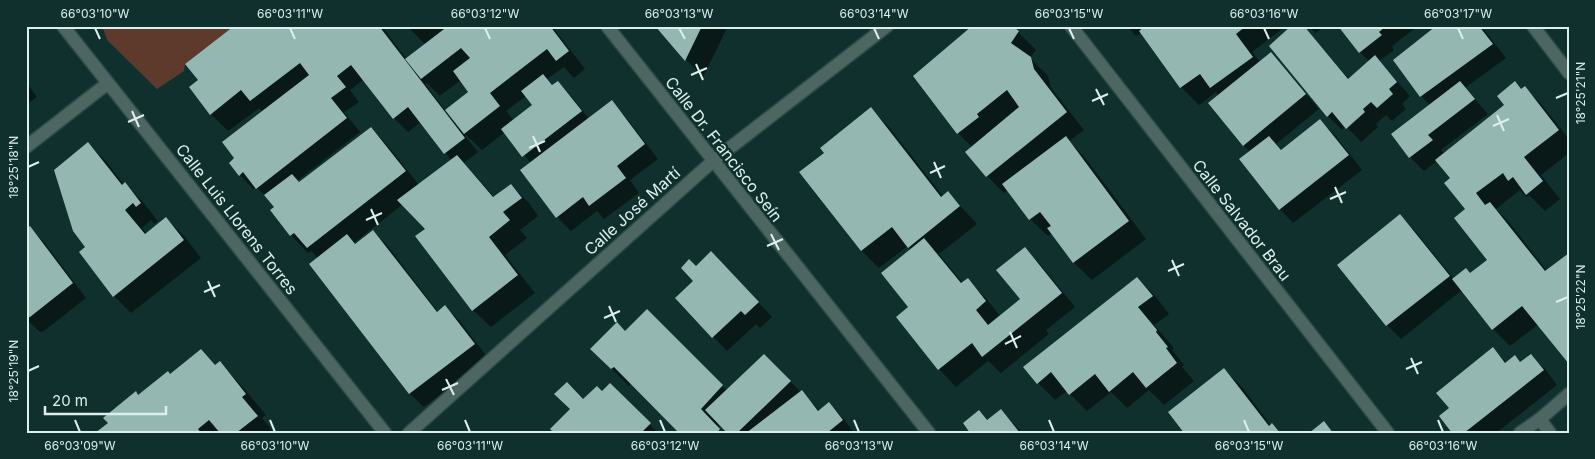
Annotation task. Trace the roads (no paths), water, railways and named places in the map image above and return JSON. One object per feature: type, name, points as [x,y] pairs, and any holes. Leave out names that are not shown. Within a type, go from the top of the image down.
[{"type":"street","name":"Calle Luis Llorens Torres","points":[[64,26],[385,433]]},
{"type":"street","name":"Calle Dr. Francisco Seín","points":[[607,26],[929,433]]},
{"type":"street","name":"Calle José Martí","points":[[410,433],[713,161],[887,26]]},
{"type":"street","name":"Calle Salvador Brau","points":[[1071,26],[1388,433]]},
{"type":"street","points":[[1533,26],[1569,73]]},
{"type":"street","points":[[26,147],[108,83]]},
{"type":"street","points":[[1520,433],[1540,419],[1569,394]]},
{"type":"street","points":[[1540,419],[1550,433]]}]
